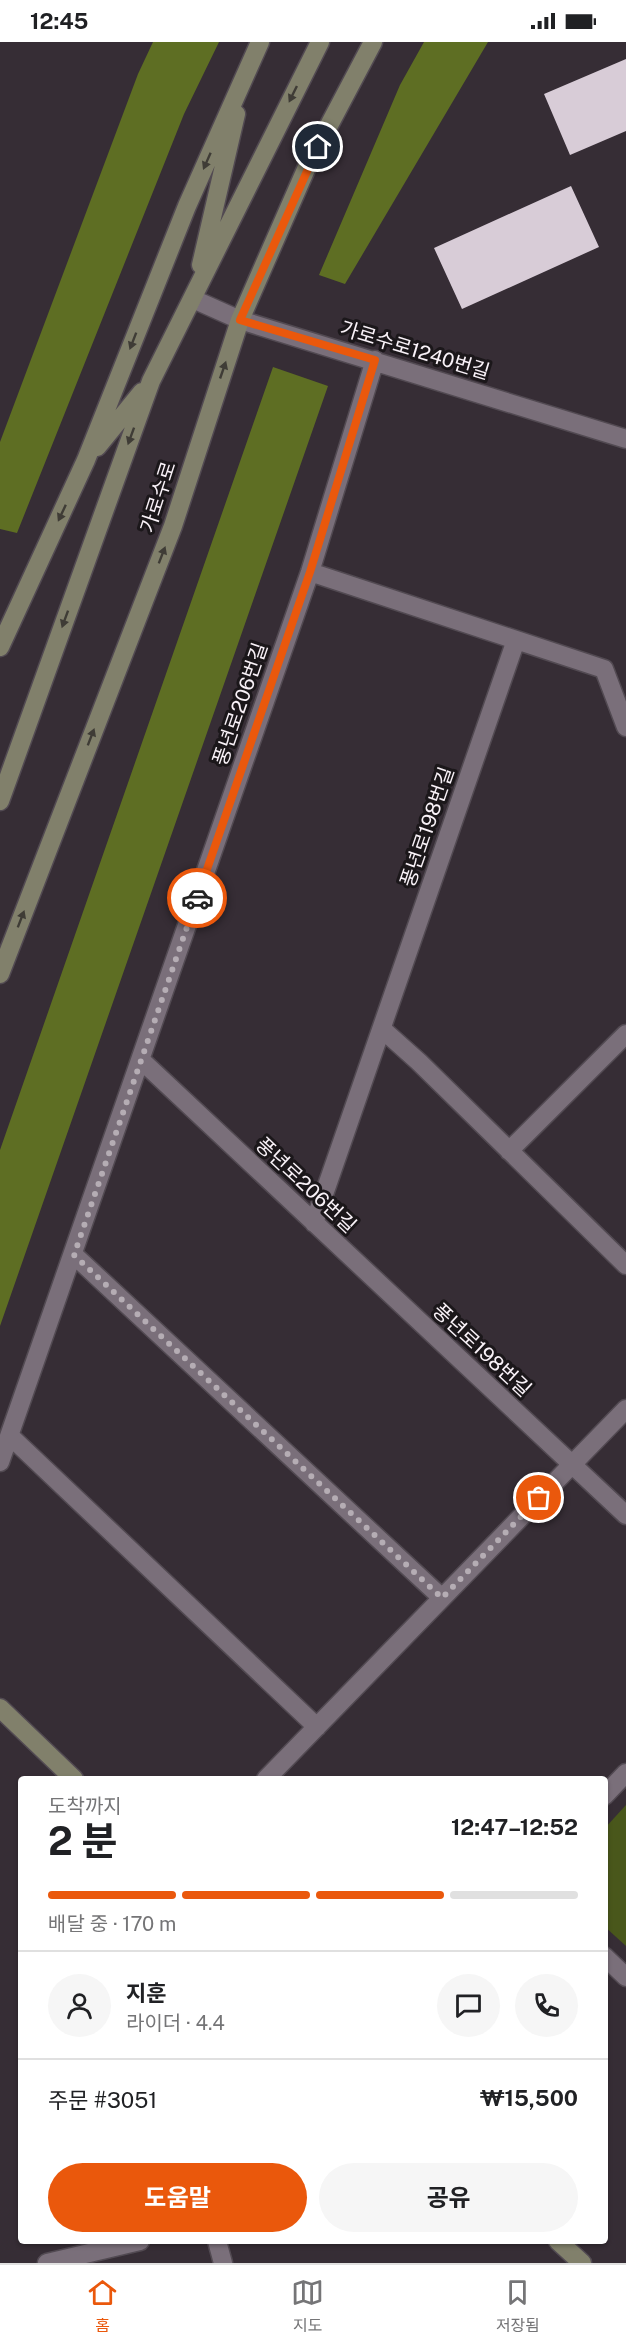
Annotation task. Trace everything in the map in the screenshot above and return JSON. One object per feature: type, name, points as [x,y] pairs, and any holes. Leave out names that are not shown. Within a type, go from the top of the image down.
[{"type":"main road","points":[[2,637],[86,460],[187,206],[260,42]]},
{"type":"main road","points":[[0,801],[151,381],[320,42]]},
{"type":"main road","name":"가로수로","points":[[0,974],[173,526],[240,320],[307,167],[373,42]]},
{"type":"main road","points":[[193,299],[247,69]]},
{"type":"main road","points":[[86,460],[151,381]]},
{"type":"main road","points":[[0,1708],[71,1776]]},
{"type":"main road","points":[[561,2244],[582,2263]]},
{"type":"street","name":"가로수로1240번길","points":[[193,299],[240,320],[626,439]]},
{"type":"street","name":"풍년로206번길","points":[[0,1462],[310,572],[375,360]]},
{"type":"street","points":[[310,572],[604,669],[626,727]]},
{"type":"street","name":"풍년로198번길","points":[[314,1223],[516,640]]},
{"type":"street","points":[[382,1029],[626,1265]]},
{"type":"street","points":[[509,1151],[626,1034]]},
{"type":"street","name":"풍년로206번길","points":[[141,1060],[362,1268]]},
{"type":"street","points":[[74,1255],[442,1598]]},
{"type":"street","name":"풍년로198번길","points":[[362,1268],[626,1515]]},
{"type":"street","points":[[269,1776],[626,1409]]},
{"type":"street","points":[[9,1436],[317,1727]]},
{"type":"street","points":[[608,1792],[626,1773]]},
{"type":"street","points":[[608,1960],[626,1977]]},
{"type":"street","points":[[47,2263],[127,2244]]},
{"type":"street","points":[[219,2244],[223,2263]]},
{"type":"green space","points":[[153,42],[219,42],[184,114],[17,533],[0,529],[0,442],[138,74]]},
{"type":"green space","points":[[424,42],[488,42],[345,284],[319,275],[400,85]]},
{"type":"green space","points":[[273,367],[328,386],[0,1326],[0,1150]]},
{"type":"green space","points":[[626,1805],[626,1946],[608,1930],[608,1825]]},
{"type":"building","points":[[626,59],[626,131],[570,155],[544,94]]},
{"type":"building","points":[[571,186],[599,247],[462,309],[434,248]]},
{"type":"way so far","points":[[197,898],[74,1255],[442,1598],[539,1498]]},
{"type":"route","points":[[197,898],[310,572],[375,360],[240,320],[307,167],[318,147]]}]
